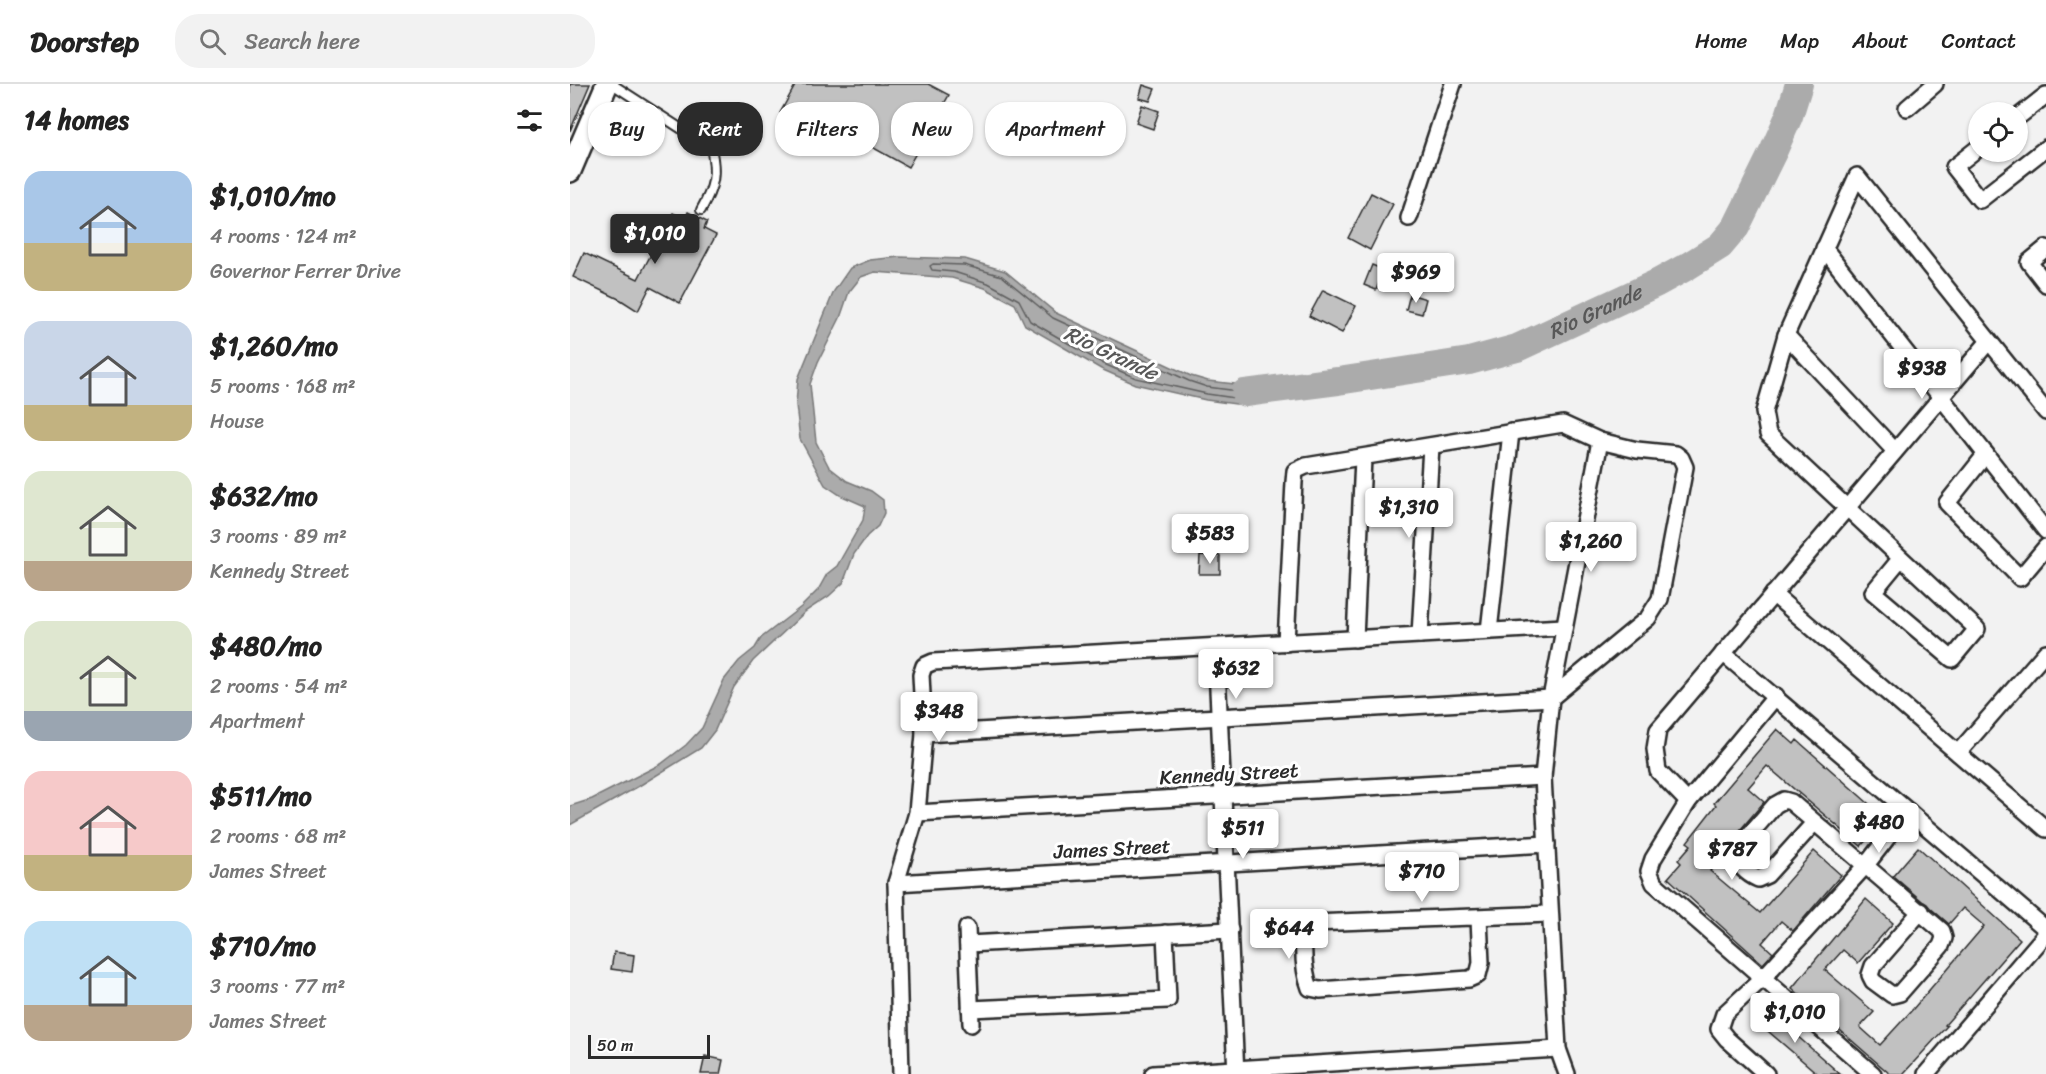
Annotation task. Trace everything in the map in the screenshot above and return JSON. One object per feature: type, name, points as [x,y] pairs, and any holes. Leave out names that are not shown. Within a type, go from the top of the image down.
[{"type":"main road","points":[[570,171],[607,84]]},
{"type":"street","points":[[1409,218],[1453,84]]},
{"type":"street","points":[[1907,108],[1923,89],[1935,84]]},
{"type":"street","points":[[2028,109],[2046,95]]},
{"type":"street","points":[[1968,155],[1953,167],[1980,200],[2046,148]]},
{"type":"street","points":[[1901,558],[1873,592],[1952,659],[1977,629],[1847,507],[1768,434],[1764,412],[1785,335],[1857,176],[2046,412]]},
{"type":"street","points":[[1824,248],[2046,531]]},
{"type":"street","points":[[2046,248],[2029,262],[2046,284]]},
{"type":"street","points":[[1785,335],[1895,451]]},
{"type":"street","points":[[1688,802],[1658,771],[1655,749],[1658,730],[1989,341]]},
{"type":"street","points":[[924,734],[1551,698],[1648,618],[1660,599],[1685,467],[1681,458],[1676,454],[1637,450],[1600,441],[1563,424],[1305,466],[1295,471],[1286,643]]},
{"type":"street","points":[[1489,631],[1510,432]]},
{"type":"street","points":[[1567,1074],[1558,1049],[1543,777],[1551,698],[1600,441]]},
{"type":"street","points":[[1420,635],[1431,446]]},
{"type":"street","points":[[1986,454],[1947,504],[2020,578],[2046,547]]},
{"type":"street","points":[[1355,639],[1363,458]]},
{"type":"street","points":[[1773,594],[2046,829]]},
{"type":"street","points":[[901,1074],[896,883],[917,813],[924,734],[921,675],[924,666],[933,662],[1564,627]]},
{"type":"street","points":[[1216,647],[1236,1071]]},
{"type":"street","points":[[1958,753],[2046,652]]},
{"type":"street","points":[[1723,653],[2046,929]]},
{"type":"street","points":[[1776,696],[1688,802],[1653,859],[1649,871],[1653,883],[1873,1074]]},
{"type":"street","name":"Kennedy Street","points":[[917,813],[1543,777]]},
{"type":"street","points":[[1814,823],[1767,875],[1758,879],[1750,876],[1738,864],[1735,855],[1739,847],[1776,805],[1784,800],[1791,802],[1921,911],[1942,931],[1944,938],[1941,946],[1900,993],[1892,995],[1873,981],[1870,975],[1873,966],[1921,911]]},
{"type":"street","points":[[1766,1074],[1719,1029],[1724,1014],[1763,978],[1866,865],[1908,811]]},
{"type":"street","name":"James Street","points":[[896,883],[1546,844]]},
{"type":"street","points":[[1479,918],[1481,963],[1478,975],[1468,979],[1320,990],[1310,987],[1306,979],[1305,928],[1312,923],[1550,914]]},
{"type":"street","points":[[1165,933],[1168,1000],[970,1017],[967,936],[1230,930]]},
{"type":"street","points":[[1926,1074],[2046,934]]},
{"type":"street","points":[[1153,1074],[1236,1071],[1558,1049]]},
{"type":"lane","points":[[612,84],[711,148],[715,167],[711,193],[702,210]]},
{"type":"water","points":[[899,257],[965,259],[1005,271],[1056,313],[1191,376],[1208,381],[1244,385],[1283,378],[1283,400],[1236,404],[1206,400],[1135,384],[1101,369],[1025,325],[1015,304],[985,288],[952,278],[875,272],[861,277],[849,292],[840,318],[818,362],[810,384],[816,442],[829,467],[847,481],[871,491],[883,500],[884,513],[878,526],[867,536],[854,554],[843,583],[829,596],[806,611],[753,661],[734,687],[715,730],[701,748],[570,825],[570,806],[592,799],[661,764],[686,745],[702,728],[724,680],[739,661],[755,648],[761,638],[801,607],[818,590],[827,574],[837,566],[863,520],[865,506],[840,495],[825,485],[800,439],[796,405],[798,379],[834,291],[850,268],[870,260]]},
{"type":"building","points":[[570,84],[590,84],[570,131]]},
{"type":"building","points":[[796,84],[928,84],[949,95],[945,102],[891,102],[891,156],[914,156],[908,167],[879,151],[879,102],[786,102]]},
{"type":"building","points":[[1143,85],[1155,89],[1150,101],[1139,98]]},
{"type":"building","points":[[1142,105],[1159,111],[1153,129],[1136,123]]},
{"type":"building","points":[[1371,193],[1393,204],[1370,250],[1348,238]]},
{"type":"building","points":[[688,212],[707,222],[704,229],[716,235],[680,303],[650,287],[638,311],[621,300],[573,277],[584,253],[638,279],[673,213],[685,219]]},
{"type":"building","points":[[1372,265],[1384,270],[1376,290],[1364,285]]},
{"type":"building","points":[[1323,290],[1356,306],[1342,333],[1309,316]]},
{"type":"building","points":[[1410,294],[1426,299],[1422,314],[1406,310]]},
{"type":"building","points":[[1200,555],[1220,556],[1220,574],[1199,574]]},
{"type":"building","points":[[1777,729],[1794,744],[1797,740],[1886,819],[1861,846],[1767,766],[1748,788],[1764,802],[1735,836],[1710,871],[1760,913],[1814,851],[1841,875],[1793,931],[1781,921],[1762,943],[1773,953],[1763,964],[1668,878],[1681,863],[1678,860],[1691,845],[1687,842],[1716,805],[1714,803]]},
{"type":"building","points":[[1918,847],[2020,939],[1945,1025],[1947,1026],[1903,1074],[1890,1074],[1792,988],[1866,899],[1893,923],[1858,963],[1843,950],[1825,970],[1874,1012],[1860,1027],[1880,1045],[1913,1009],[1984,926],[1963,908],[1949,924],[1893,876]]},
{"type":"building","points":[[614,952],[634,955],[632,972],[611,969]]},
{"type":"building","points":[[1765,1009],[1840,1074],[1818,1074],[1755,1020]]},
{"type":"building","points":[[705,1056],[723,1060],[720,1074],[701,1074]]},
{"type":"waterway","name":"Rio Grande","points":[[1245,393],[1469,361],[1517,348],[1657,283],[1688,266],[1720,246],[1736,227],[1789,116],[1799,84]]}]
